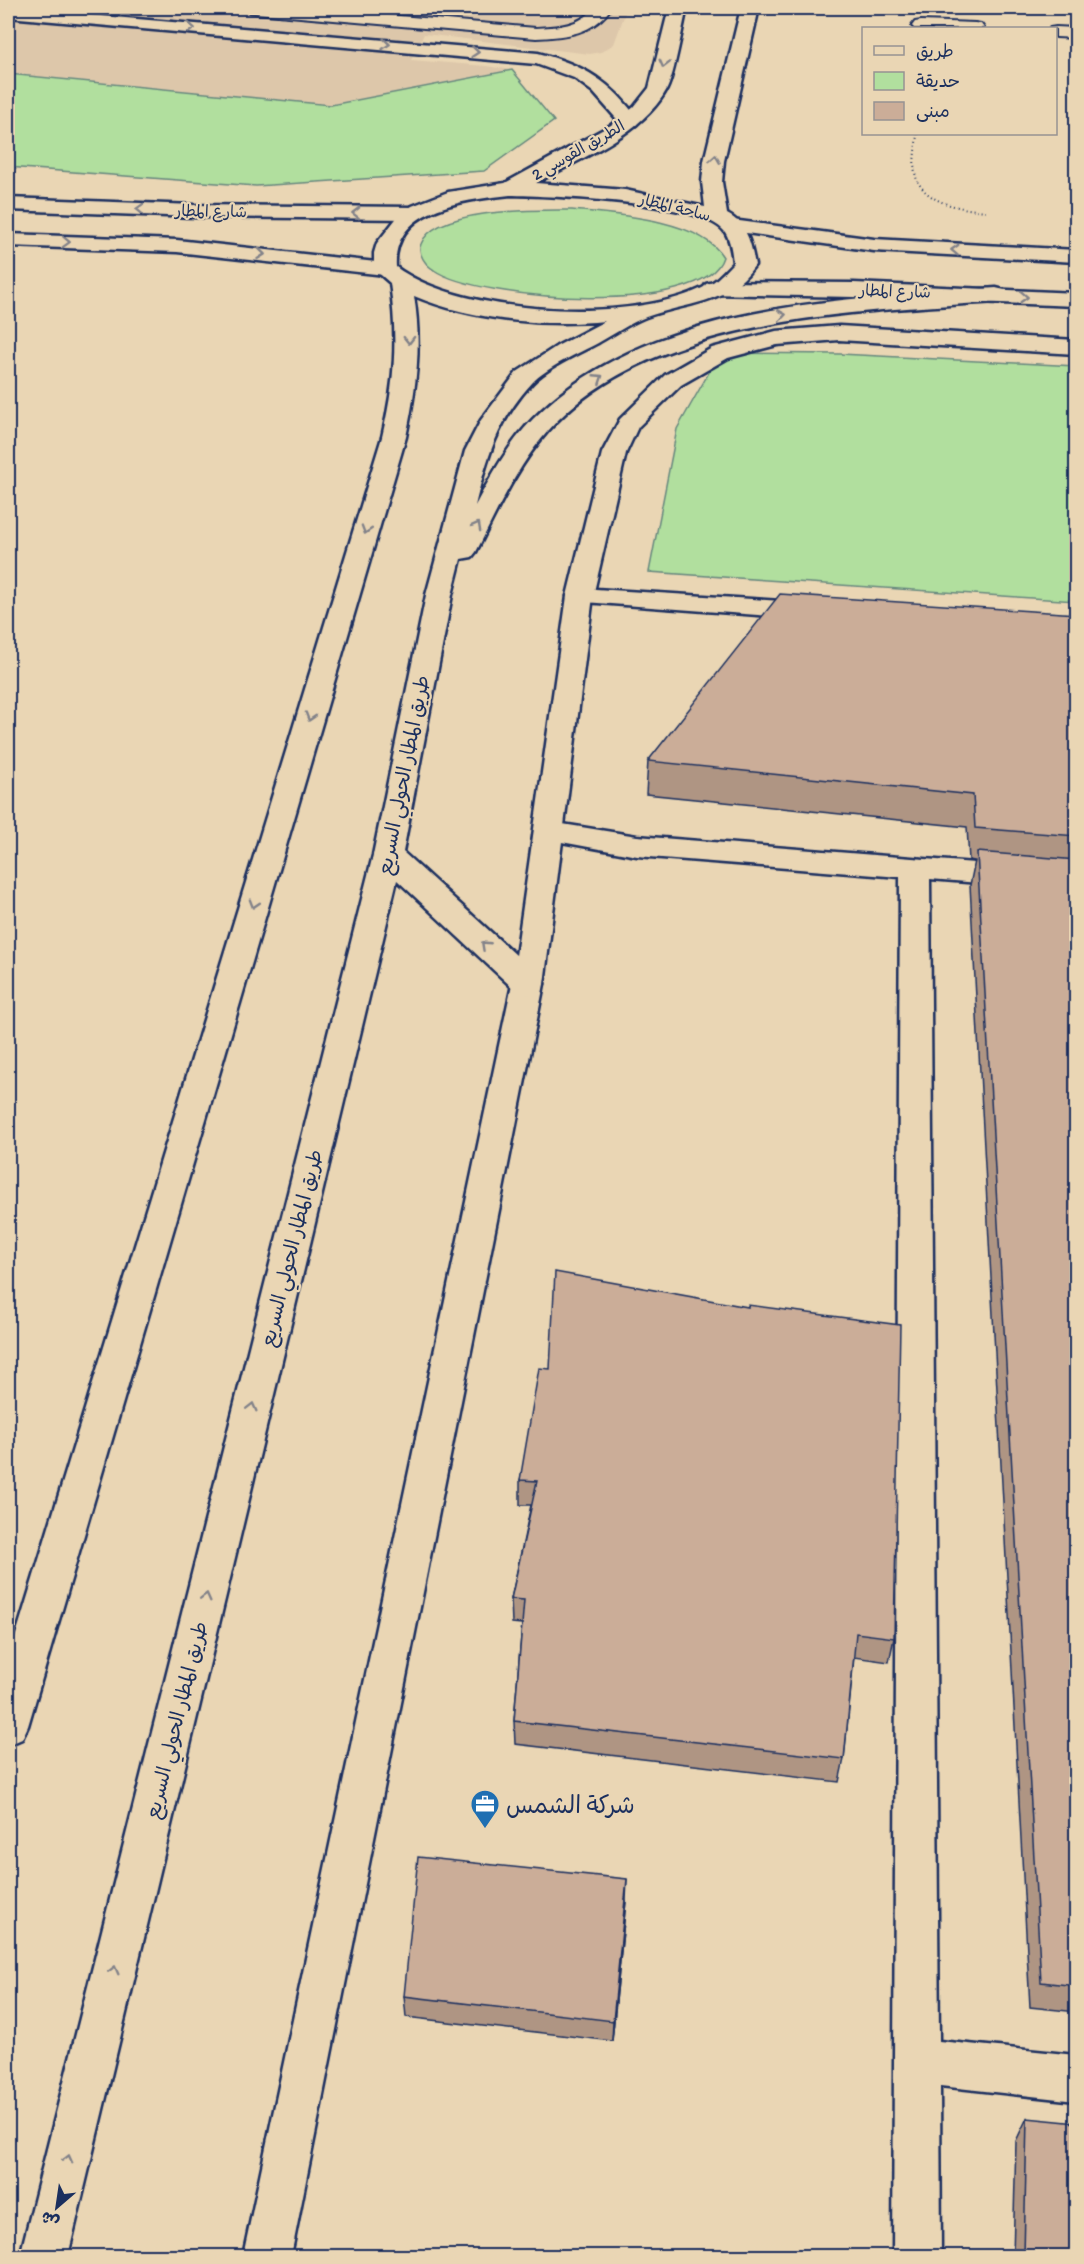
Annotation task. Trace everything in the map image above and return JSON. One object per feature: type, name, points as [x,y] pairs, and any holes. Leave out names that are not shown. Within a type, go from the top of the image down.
[{"type":"main road","name":"الطريق القوسي 2","points":[[510,189],[629,121],[646,106],[658,88],[678,8]]},
{"type":"main road","points":[[750,8],[714,161],[712,182],[724,222],[874,245],[1077,256]]},
{"type":"main road","points":[[8,12],[538,59],[571,70],[597,83],[629,121]]},
{"type":"main road","name":"ساحة المطار","points":[[510,189],[619,194],[673,205],[724,222],[738,236],[744,265],[735,278],[668,307],[639,312],[548,316],[479,308],[439,298],[393,276],[385,250],[401,225],[414,213],[432,203],[462,194],[510,189]]},
{"type":"main road","name":"شارع المطار","points":[[8,204],[194,211],[414,213]]},
{"type":"main road","name":"شارع المطار","points":[[8,240],[177,246],[287,256],[393,276]]},
{"type":"main road","points":[[8,1726],[394,437],[402,403],[409,350],[408,322],[393,276]]},
{"type":"main road","name":"شارع المطار","points":[[714,289],[854,290],[1077,300]]},
{"type":"main road","points":[[438,595],[518,453],[548,417],[568,399],[604,374],[698,335],[761,318],[848,306],[996,295]]},
{"type":"main road","name":"طريق المطار الحولي السريع","points":[[44,2256],[388,855],[438,595],[477,451],[493,420],[525,377],[565,351],[639,312]]},
{"type":"main road","points":[[267,2256],[528,984],[580,596],[614,453],[628,424],[673,380],[720,353],[776,338],[839,333],[1077,347]]},
{"type":"main road","points":[[580,596],[840,613]]},
{"type":"main road","points":[[550,831],[637,846],[1077,881]]},
{"type":"main road","points":[[388,855],[528,984]]},
{"type":"main road","points":[[915,868],[917,2256]]},
{"type":"main road","points":[[917,2061],[1077,2078]]},
{"type":"lane","points":[[255,8],[388,14],[520,32],[553,32],[582,25],[599,14],[602,8]]},
{"type":"lane","points":[[921,26],[948,27]]},
{"type":"lane","points":[[1057,32],[1077,33]]},
{"type":"path","points":[[917,135],[915,171],[920,186],[927,193],[951,204],[989,211]]},
{"type":"shaded area","points":[[8,8],[627,8],[614,44],[601,52],[590,54],[424,34],[411,60],[512,70],[331,105],[8,74]]},
{"type":"green space","points":[[512,70],[554,121],[484,171],[256,186],[8,167],[8,74],[331,105]]},
{"type":"green space","points":[[572,210],[632,217],[676,226],[712,244],[723,257],[707,276],[677,289],[636,296],[589,298],[540,295],[459,281],[434,270],[421,255],[421,244],[430,232],[446,223],[466,217],[514,211]]},
{"type":"green space","points":[[720,353],[840,354],[1076,366],[1076,601],[649,572],[677,429]]},
{"type":"building","points":[[780,594],[1077,614],[1077,836],[975,828],[973,795],[648,761]]},
{"type":"building","points":[[977,852],[1077,860],[1077,1986],[1041,1982]]},
{"type":"building","points":[[555,1272],[748,1307],[748,1305],[900,1325],[894,1638],[856,1633],[844,1759],[514,1721],[524,1600],[511,1599],[537,1481],[520,1480],[539,1368],[550,1369]]},
{"type":"building","points":[[418,1857],[627,1879],[613,2021],[404,1996]]},
{"type":"building","points":[[1027,2118],[1077,2123],[1077,2256],[1024,2256]]},
{"type":"place","name":"شركة الشمس","points":[[485,1830]]}]
